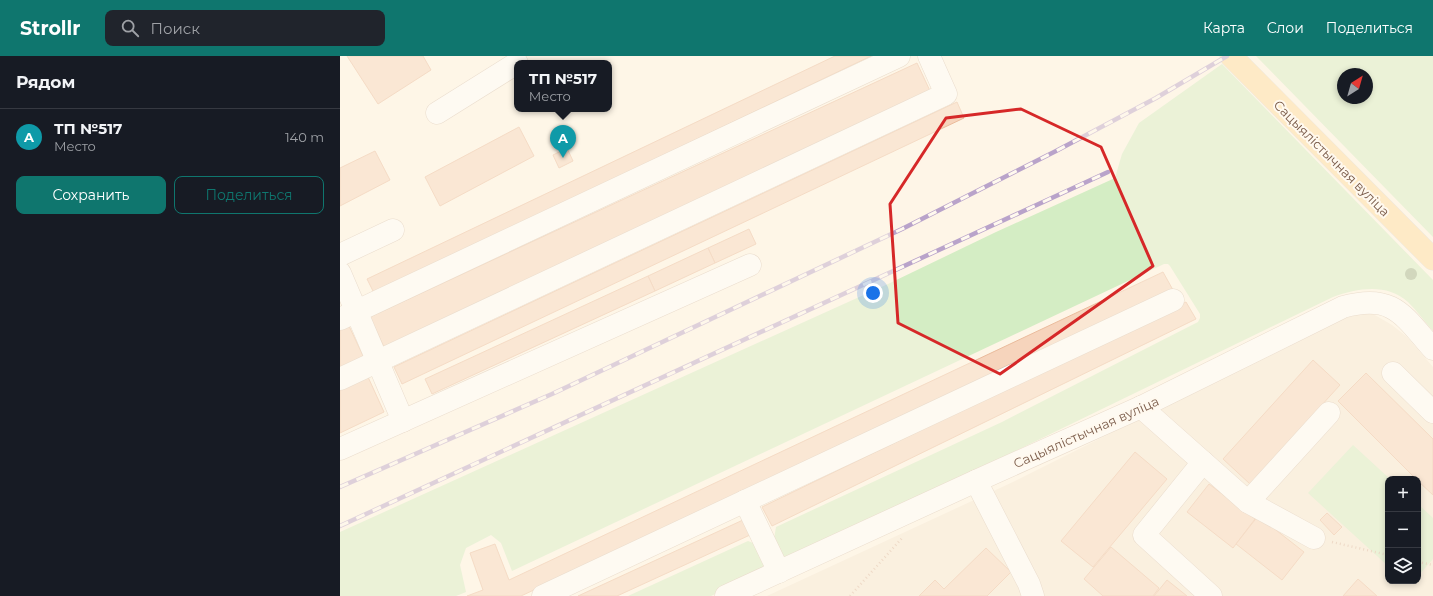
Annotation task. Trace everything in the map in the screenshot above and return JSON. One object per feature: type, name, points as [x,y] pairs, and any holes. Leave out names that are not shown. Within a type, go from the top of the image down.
[{"type":"main road","name":"Сацыялістычная вуліца","points":[[1231,56],[1433,259]]},
{"type":"street","points":[[348,315],[899,56]]},
{"type":"street","points":[[340,379],[946,94],[929,56]]},
{"type":"street","points":[[437,113],[514,65]]},
{"type":"street","points":[[340,255],[393,230]]},
{"type":"street","points":[[340,449],[750,265]]},
{"type":"street","points":[[340,273],[348,315],[378,361],[403,421]]},
{"type":"street","points":[[543,596],[1172,300]]},
{"type":"street","name":"Сацыялістычная вуліца","points":[[726,596],[976,481],[1142,407],[1343,307],[1358,302],[1374,302],[1390,306],[1404,317],[1433,349]]},
{"type":"street","points":[[1393,374],[1433,412]]},
{"type":"street","points":[[1142,407],[1248,502],[1314,538]]},
{"type":"street","points":[[1248,502],[1329,413]]},
{"type":"street","points":[[1203,462],[1144,535],[1211,596]]},
{"type":"street","points":[[976,481],[1026,592]]},
{"type":"street","points":[[745,501],[779,572]]},
{"type":"path","points":[[850,596],[903,537]]},
{"type":"path","points":[[1314,538],[1385,554]]},
{"type":"path","points":[[1421,563],[1433,566]]},
{"type":"highlighted area","points":[[1021,109],[1101,147],[1153,266],[1089,313],[1000,374],[898,323],[890,204],[946,118]]},
{"type":"shaded area","points":[[1360,314],[1373,314],[1392,325],[1407,337],[1433,367],[1433,596],[767,596],[1013,482],[1333,322]]},
{"type":"green space","points":[[1256,56],[1433,56],[1433,237]]},
{"type":"green space","points":[[1222,64],[1433,280],[1433,331],[1408,302],[1391,292],[1372,289],[1352,291],[1333,297],[793,559],[783,556],[774,539],[776,527],[1002,422],[1198,322],[1200,314],[1170,266],[1168,264],[1164,264],[512,571],[501,543],[491,535],[466,548],[460,565],[466,592],[456,596],[340,596],[340,532],[888,284],[996,232],[1115,178],[1122,154],[1139,123]]},
{"type":"green space","points":[[1353,445],[1387,476],[1385,476],[1385,563],[1308,493]]},
{"type":"green space","points":[[1421,507],[1433,518],[1433,559],[1421,573]]},
{"type":"green space","points":[[748,541],[758,545],[767,560],[760,573],[711,596],[628,596]]},
{"type":"building","points":[[347,56],[423,56],[431,70],[378,104]]},
{"type":"building","points":[[835,56],[871,56],[374,293],[367,279]]},
{"type":"building","points":[[917,63],[931,93],[384,347],[370,317]]},
{"type":"building","points":[[957,102],[964,118],[402,384],[394,367]]},
{"type":"building","points":[[519,127],[534,156],[440,206],[425,177]]},
{"type":"building","points":[[567,148],[573,161],[559,168],[553,155]]},
{"type":"building","points":[[375,151],[390,180],[340,206],[340,168]]},
{"type":"building","points":[[749,229],[756,244],[715,263],[708,248]]},
{"type":"building","points":[[708,248],[715,263],[655,291],[648,276]]},
{"type":"building","points":[[1163,272],[1173,290],[521,596],[467,596],[483,590],[470,553],[495,544],[509,580]]},
{"type":"building","points":[[648,276],[655,291],[432,394],[425,379]]},
{"type":"building","points":[[1186,302],[1196,319],[772,526],[762,507]]},
{"type":"building","points":[[349,326],[364,358],[340,369],[340,330]]},
{"type":"building","points":[[1313,360],[1340,385],[1250,484],[1223,459]]},
{"type":"building","points":[[1366,373],[1433,439],[1433,495],[1421,484],[1421,476],[1413,476],[1338,401]]},
{"type":"building","points":[[368,377],[384,412],[340,433],[340,390]]},
{"type":"building","points":[[1135,452],[1167,479],[1093,567],[1061,541]]},
{"type":"building","points":[[1209,484],[1255,519],[1233,548],[1187,512]]},
{"type":"building","points":[[1327,513],[1342,527],[1334,535],[1320,520]]},
{"type":"building","points":[[1258,516],[1304,552],[1282,580],[1236,544]]},
{"type":"building","points":[[743,520],[750,535],[617,596],[578,596]]},
{"type":"building","points":[[1111,547],[1159,588],[1153,596],[1103,596],[1084,579]]},
{"type":"building","points":[[986,548],[1011,572],[987,596],[919,596],[935,580],[944,589]]},
{"type":"building","points":[[1358,579],[1377,596],[1343,596]]},
{"type":"building","points":[[1167,580],[1187,596],[1154,596]]},
{"type":"railway","points":[[340,487],[552,394],[902,229],[1056,151],[1156,98],[1227,56]]},
{"type":"railway","points":[[340,526],[1108,172]]},
{"type":"place","name":"ТП №517","points":[[563,158]]}]
